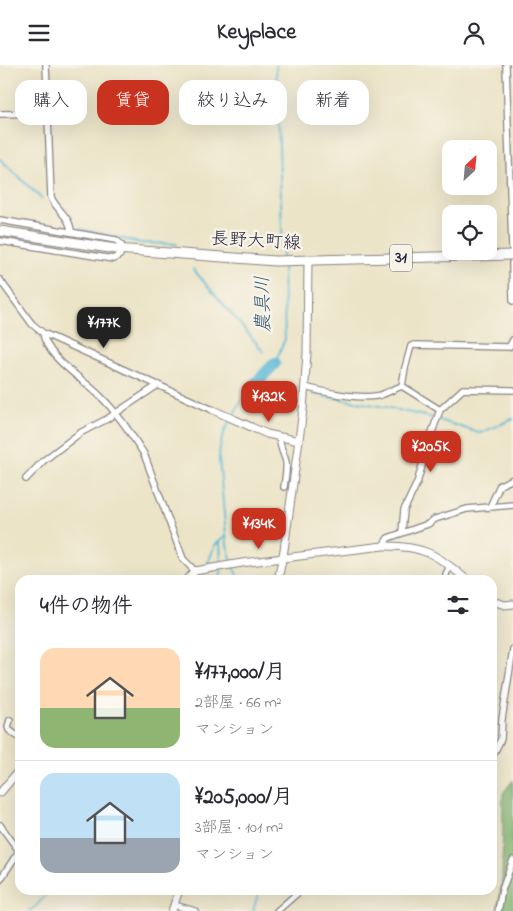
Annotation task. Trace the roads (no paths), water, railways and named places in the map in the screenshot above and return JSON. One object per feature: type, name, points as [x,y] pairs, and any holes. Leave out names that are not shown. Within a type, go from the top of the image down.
[{"type":"main road","name":"長野大町線","points":[[0,231],[122,250],[275,261],[512,256]]},
{"type":"street","points":[[46,65],[46,80]]},
{"type":"street","points":[[506,65],[513,301]]},
{"type":"street","points":[[0,114],[15,114]]},
{"type":"street","points":[[47,125],[50,197],[54,205],[70,223],[71,232]]},
{"type":"street","points":[[0,219],[116,240],[121,244],[122,250],[120,255],[113,259],[0,241]]},
{"type":"street","points":[[279,575],[283,558],[305,387],[308,261]]},
{"type":"street","points":[[0,280],[32,324],[43,333],[261,432],[299,441]]},
{"type":"street","points":[[43,333],[46,342],[54,353],[73,374],[99,395],[115,413],[144,454],[183,559],[195,571]]},
{"type":"street","points":[[402,386],[410,348],[414,345],[509,347],[513,340]]},
{"type":"street","points":[[26,479],[59,448],[80,433],[99,424],[155,389],[158,385]]},
{"type":"street","points":[[305,387],[364,397],[377,396],[402,386]]},
{"type":"street","points":[[402,386],[440,409]]},
{"type":"street","points":[[402,532],[404,510],[417,483],[440,409],[462,389],[513,390]]},
{"type":"street","points":[[280,438],[279,443],[284,454],[286,467],[284,487]]},
{"type":"street","points":[[490,507],[500,485],[513,479]]},
{"type":"street","points":[[383,546],[388,538],[422,526],[435,519],[467,509],[513,505]]},
{"type":"street","points":[[191,575],[195,571],[238,564],[383,546],[411,547],[433,554],[461,575]]},
{"type":"street","points":[[446,575],[450,566]]},
{"type":"street","points":[[497,603],[505,605],[513,604]]},
{"type":"street","points":[[497,747],[501,739],[502,719],[513,649]]},
{"type":"street","points":[[10,720],[9,730],[15,734]]},
{"type":"street","points":[[0,793],[15,775]]},
{"type":"street","points":[[0,825],[15,846]]},
{"type":"street","points":[[0,880],[15,857]]},
{"type":"street","points":[[498,911],[502,890],[513,861]]},
{"type":"street","points":[[177,895],[173,908],[195,911]]},
{"type":"street","points":[[277,911],[295,895]]},
{"type":"waterway","name":"農具川","points":[[276,65],[283,257]]},
{"type":"waterway","points":[[0,159],[42,199]]},
{"type":"waterway","points":[[80,229],[141,243],[177,244]]},
{"type":"waterway","name":"農具川","points":[[270,360],[275,363],[285,339],[283,265]]},
{"type":"waterway","points":[[193,269],[264,352]]},
{"type":"waterway","name":"農具川","points":[[255,384],[275,363]]},
{"type":"waterway","name":"農具川","points":[[233,416],[243,397],[255,384],[267,388],[296,387]]},
{"type":"waterway","points":[[313,394],[433,418]]},
{"type":"waterway","points":[[439,420],[480,433],[513,419]]},
{"type":"waterway","name":"農具川","points":[[230,420],[222,439],[219,459],[227,545],[232,562]]},
{"type":"waterway","points":[[208,563],[215,545],[226,536]]},
{"type":"waterway","points":[[220,541],[221,564]]},
{"type":"waterway","name":"農具川","points":[[233,566],[237,575]]},
{"type":"waterway","points":[[221,569],[221,575]]},
{"type":"waterway","points":[[29,911],[46,895]]},
{"type":"waterway","name":"農具川","points":[[253,911],[258,895]]}]
